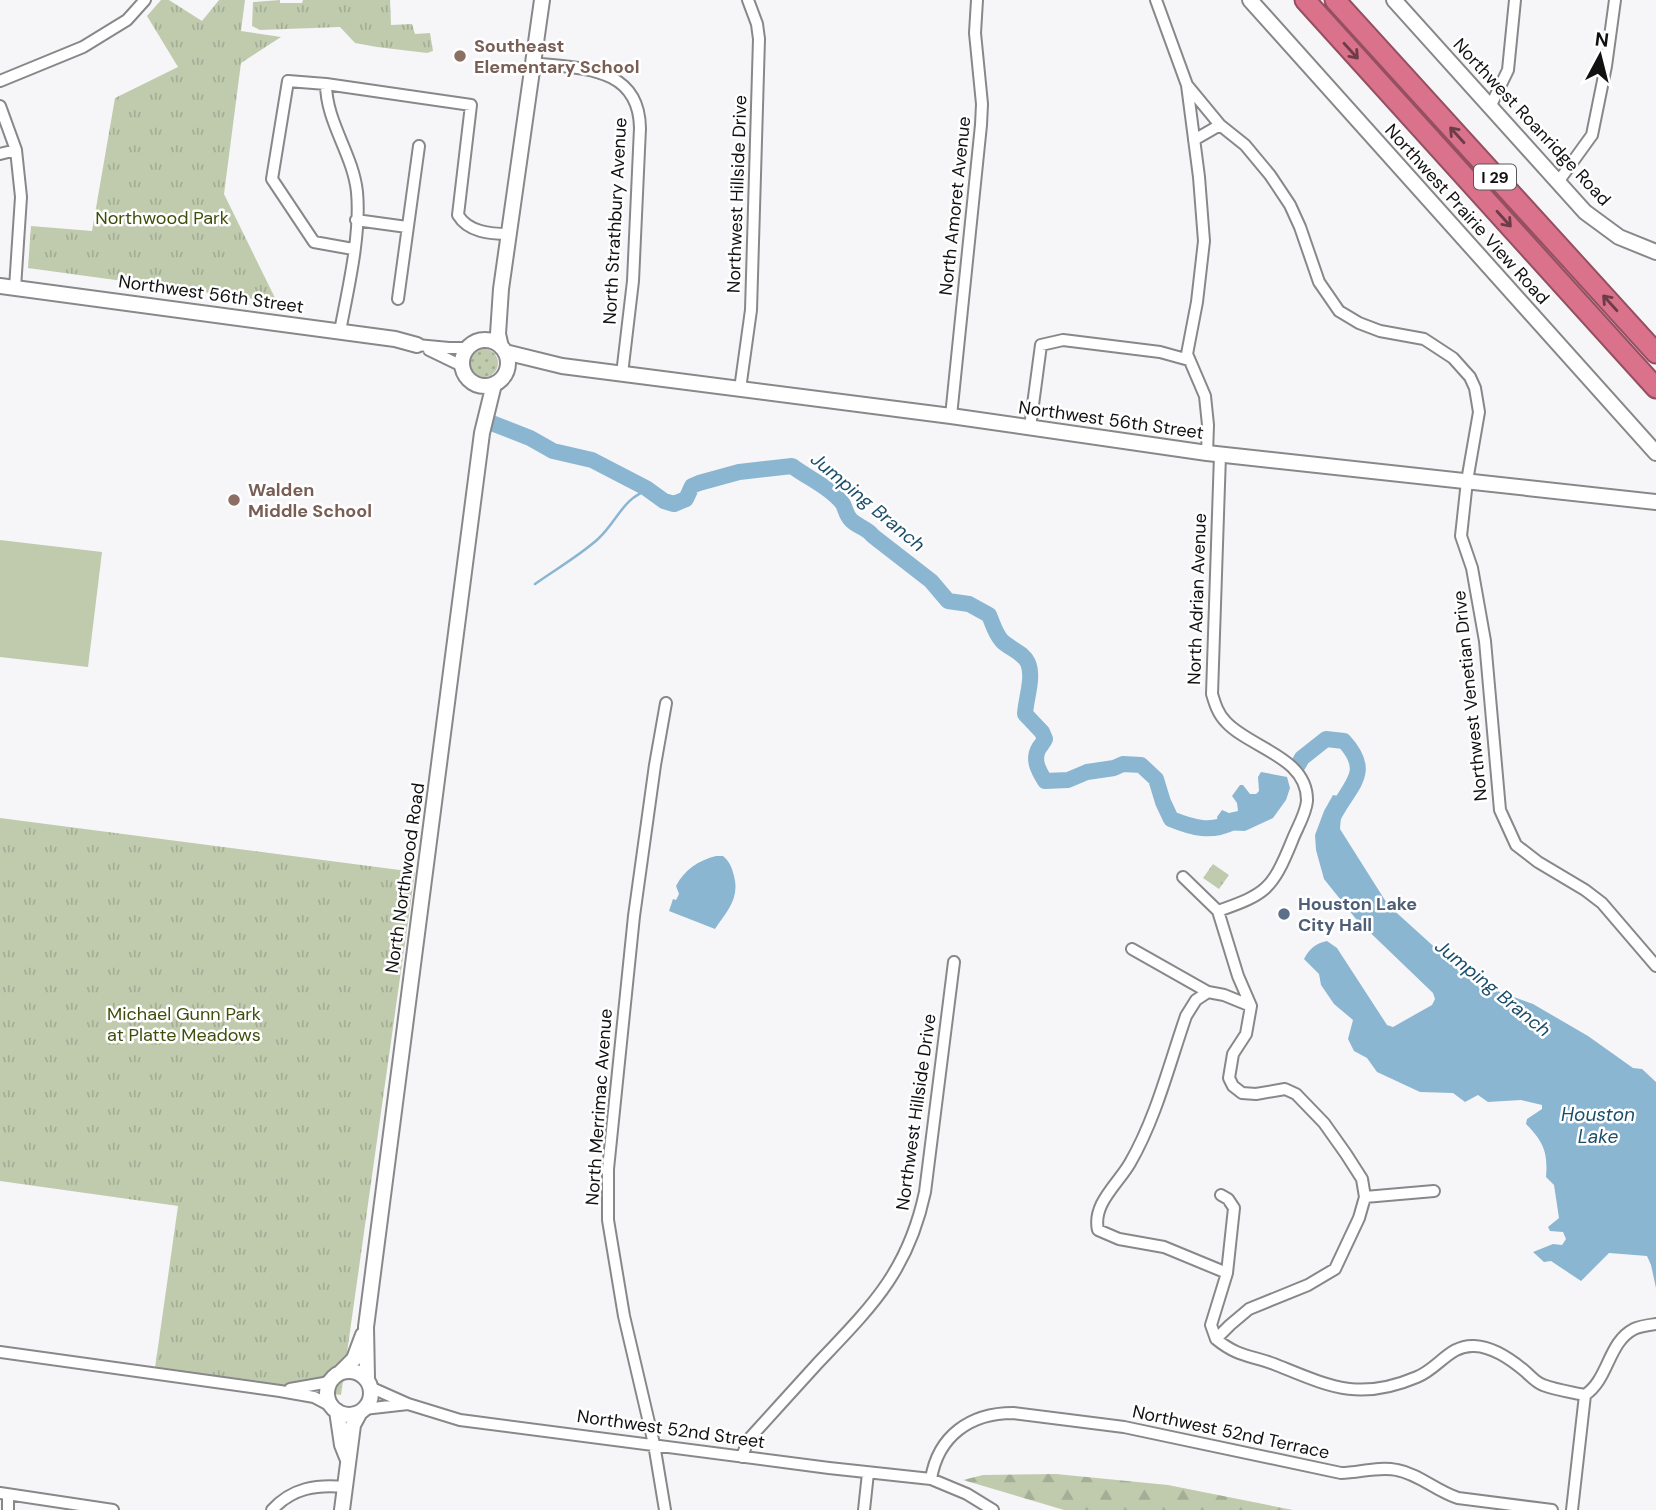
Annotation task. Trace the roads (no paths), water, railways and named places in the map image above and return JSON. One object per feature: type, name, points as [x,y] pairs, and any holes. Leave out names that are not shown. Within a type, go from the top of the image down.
[{"type":"highway","name":"I 29","points":[[1305,0],[1656,388]]},
{"type":"highway","name":"I 29","points":[[1335,0],[1656,354]]},
{"type":"street","points":[[0,81],[83,47],[127,20],[145,0]]},
{"type":"street","points":[[501,289],[474,344],[464,353],[462,366],[472,383],[494,384],[506,371],[507,359],[498,334],[501,289],[541,0]]},
{"type":"street","name":"Northwest Hillside Drive","points":[[740,389],[751,298],[759,39],[757,24],[748,0]]},
{"type":"street","name":"North Amoret Avenue","points":[[951,415],[981,125],[982,104],[975,33],[977,0]]},
{"type":"street","name":"North Adrian Avenue","points":[[1156,0],[1186,85],[1204,241],[1197,302],[1187,347],[1207,410],[1214,454],[1212,694],[1217,711],[1227,724],[1287,763],[1300,775],[1307,803],[1279,872],[1256,897],[1218,911]]},
{"type":"street","name":"Northwest Prairie View Road","points":[[1250,0],[1656,453]]},
{"type":"street","name":"Northwest Roanridge Road","points":[[1394,0],[1585,212],[1604,227],[1636,245],[1656,252]]},
{"type":"street","points":[[1490,107],[1508,70],[1515,0]]},
{"type":"street","points":[[1559,183],[1592,135],[1606,66],[1615,0]]},
{"type":"street","name":"North Strathbury Avenue","points":[[533,63],[606,74],[623,85],[637,108],[640,128],[634,281],[622,374]]},
{"type":"street","points":[[353,248],[314,242],[272,179],[288,81],[471,105],[458,215],[466,225],[475,230],[509,234]]},
{"type":"street","points":[[326,84],[326,103],[357,190],[353,248],[340,331]]},
{"type":"street","name":"Northwest Venetian Drive","points":[[1186,85],[1220,125],[1254,154],[1282,191],[1308,244],[1319,282],[1339,311],[1380,331],[1424,339],[1454,358],[1470,377],[1475,388],[1479,412],[1461,536],[1472,568],[1485,641],[1500,810],[1516,845],[1602,903],[1656,966]]},
{"type":"street","points":[[0,106],[16,150],[21,197],[7,287]]},
{"type":"street","points":[[1194,140],[1220,125]]},
{"type":"street","points":[[398,299],[419,146]]},
{"type":"street","points":[[0,154],[16,150]]},
{"type":"street","points":[[356,220],[407,227]]},
{"type":"street","name":"Northwest 56th Street","points":[[7,287],[395,339],[417,345],[462,366]]},
{"type":"street","points":[[1030,427],[1041,345],[1063,340],[1160,352],[1189,360]]},
{"type":"street","points":[[474,344],[495,342],[503,350]]},
{"type":"street","name":"Northwest 56th Street","points":[[417,345],[449,348],[474,344]]},
{"type":"street","name":"Northwest 56th Street","points":[[503,350],[562,366],[951,415],[1214,454],[1656,502]]},
{"type":"street","name":"Northwest 56th Street","points":[[506,371],[525,367],[562,366]]},
{"type":"street","name":"North Northwood Road","points":[[472,383],[478,392],[482,433]]},
{"type":"street","name":"North Northwood Road","points":[[336,1376],[358,1352],[366,1327],[482,433],[494,384]]},
{"type":"street","name":"North Merrimac Avenue","points":[[665,1510],[654,1444],[624,1316],[608,1220],[608,1169],[634,916],[666,703]]},
{"type":"street","points":[[1183,877],[1218,911],[1238,976],[1251,1006],[1246,1034],[1233,1054],[1229,1078],[1233,1086],[1241,1093],[1256,1094],[1285,1089],[1296,1094],[1324,1123],[1346,1154],[1362,1179],[1365,1197],[1359,1218],[1335,1269],[1308,1285],[1249,1309],[1216,1339]]},
{"type":"street","points":[[1132,949],[1208,992],[1224,995],[1251,1006]]},
{"type":"street","name":"Northwest Hillside Drive","points":[[742,1457],[748,1440],[876,1301],[906,1252],[925,1192],[954,962]]},
{"type":"street","points":[[1208,992],[1196,1000],[1186,1016],[1146,1135],[1102,1204],[1096,1220],[1098,1230],[1119,1239],[1164,1247],[1227,1273]]},
{"type":"street","points":[[1365,1197],[1434,1191]]},
{"type":"street","points":[[1221,1195],[1228,1199],[1234,1208],[1227,1273],[1211,1325],[1216,1339],[1234,1353],[1271,1363],[1329,1387],[1355,1391],[1391,1387],[1410,1380],[1441,1363],[1457,1347],[1474,1345],[1490,1348],[1518,1365],[1541,1385],[1585,1395]]},
{"type":"street","points":[[1573,1510],[1585,1395],[1594,1388],[1620,1339],[1635,1328],[1656,1324]]},
{"type":"street","name":"North Northwood Road","points":[[366,1327],[369,1383]]},
{"type":"street","points":[[0,1352],[280,1391],[314,1397],[349,1415],[362,1411]]},
{"type":"street","points":[[280,1391],[324,1383],[336,1376],[355,1371],[369,1383],[371,1400],[354,1425],[342,1510]]},
{"type":"street","points":[[336,1376],[327,1391],[335,1409],[348,1462]]},
{"type":"street","name":"Northwest 52nd Street","points":[[369,1383],[408,1404],[460,1420],[931,1479],[967,1494],[993,1510]]},
{"type":"street","name":"Northwest 52nd Street","points":[[362,1411],[408,1404]]},
{"type":"street","name":"Northwest 52nd Terrace","points":[[931,1479],[943,1445],[958,1429],[982,1416],[1013,1413],[1124,1427],[1341,1473],[1376,1469],[1397,1470],[1416,1477],[1445,1494],[1513,1508],[1552,1510]]},
{"type":"street","points":[[864,1510],[868,1473]]},
{"type":"street","points":[[272,1510],[289,1495],[304,1489],[320,1485],[345,1486]]},
{"type":"street","points":[[8,1510],[4,1494],[113,1510]]},
{"type":"water","points":[[1261,772],[1287,777],[1290,788],[1286,800],[1273,818],[1245,831],[1218,830],[1217,817],[1222,810],[1229,813],[1238,811],[1232,796],[1240,785],[1250,794],[1259,791],[1258,777]]},
{"type":"water","name":"Houston Lake","points":[[1333,795],[1343,797],[1347,802],[1341,816],[1340,829],[1388,905],[1473,982],[1533,1004],[1588,1036],[1633,1068],[1642,1069],[1656,1082],[1656,1288],[1647,1256],[1609,1253],[1581,1281],[1551,1261],[1544,1262],[1533,1252],[1553,1244],[1562,1245],[1566,1239],[1563,1232],[1550,1231],[1548,1227],[1559,1218],[1554,1185],[1546,1177],[1544,1148],[1526,1124],[1527,1119],[1542,1109],[1542,1105],[1521,1100],[1488,1102],[1478,1095],[1465,1102],[1453,1093],[1420,1092],[1377,1072],[1367,1058],[1354,1051],[1348,1039],[1353,1020],[1334,1004],[1321,985],[1319,974],[1304,959],[1316,945],[1327,941],[1337,948],[1387,1025],[1393,1027],[1432,1005],[1435,999],[1433,993],[1356,919],[1324,879],[1315,835]]},
{"type":"water","points":[[723,856],[729,863],[735,891],[731,904],[715,929],[669,911],[673,899],[676,900],[679,894],[676,886],[683,875],[698,863]]},
{"type":"waterway","name":"Jumping Branch","points":[[489,422],[530,438],[553,451],[592,460],[674,504],[686,499],[692,486],[699,483],[739,472],[792,466],[832,493],[843,504],[851,520],[931,581],[948,601],[969,604],[989,615],[1002,641],[1026,659],[1030,675],[1025,714],[1045,739],[1036,757],[1045,781],[1068,780],[1087,772],[1123,764],[1141,765],[1156,779],[1171,819],[1202,828],[1233,822]]},
{"type":"waterway","points":[[535,584],[591,545],[605,532],[626,504],[640,493],[649,490]]},
{"type":"waterway","name":"Jumping Branch","points":[[1298,765],[1302,758],[1326,739],[1344,741],[1353,752],[1358,770],[1356,779],[1333,817]]},
{"type":"place","name":"Southeast Elementary School","points":[[460,56]]},
{"type":"place","name":"Walden Middle School","points":[[234,500]]},
{"type":"place","name":"Houston Lake City Hall","points":[[1284,914]]},
{"type":"park label","name":"Northwood Park","points":[[162,218]]},
{"type":"park label","name":"Michael Gunn Park at Platte Meadows","points":[[184,1024]]}]
